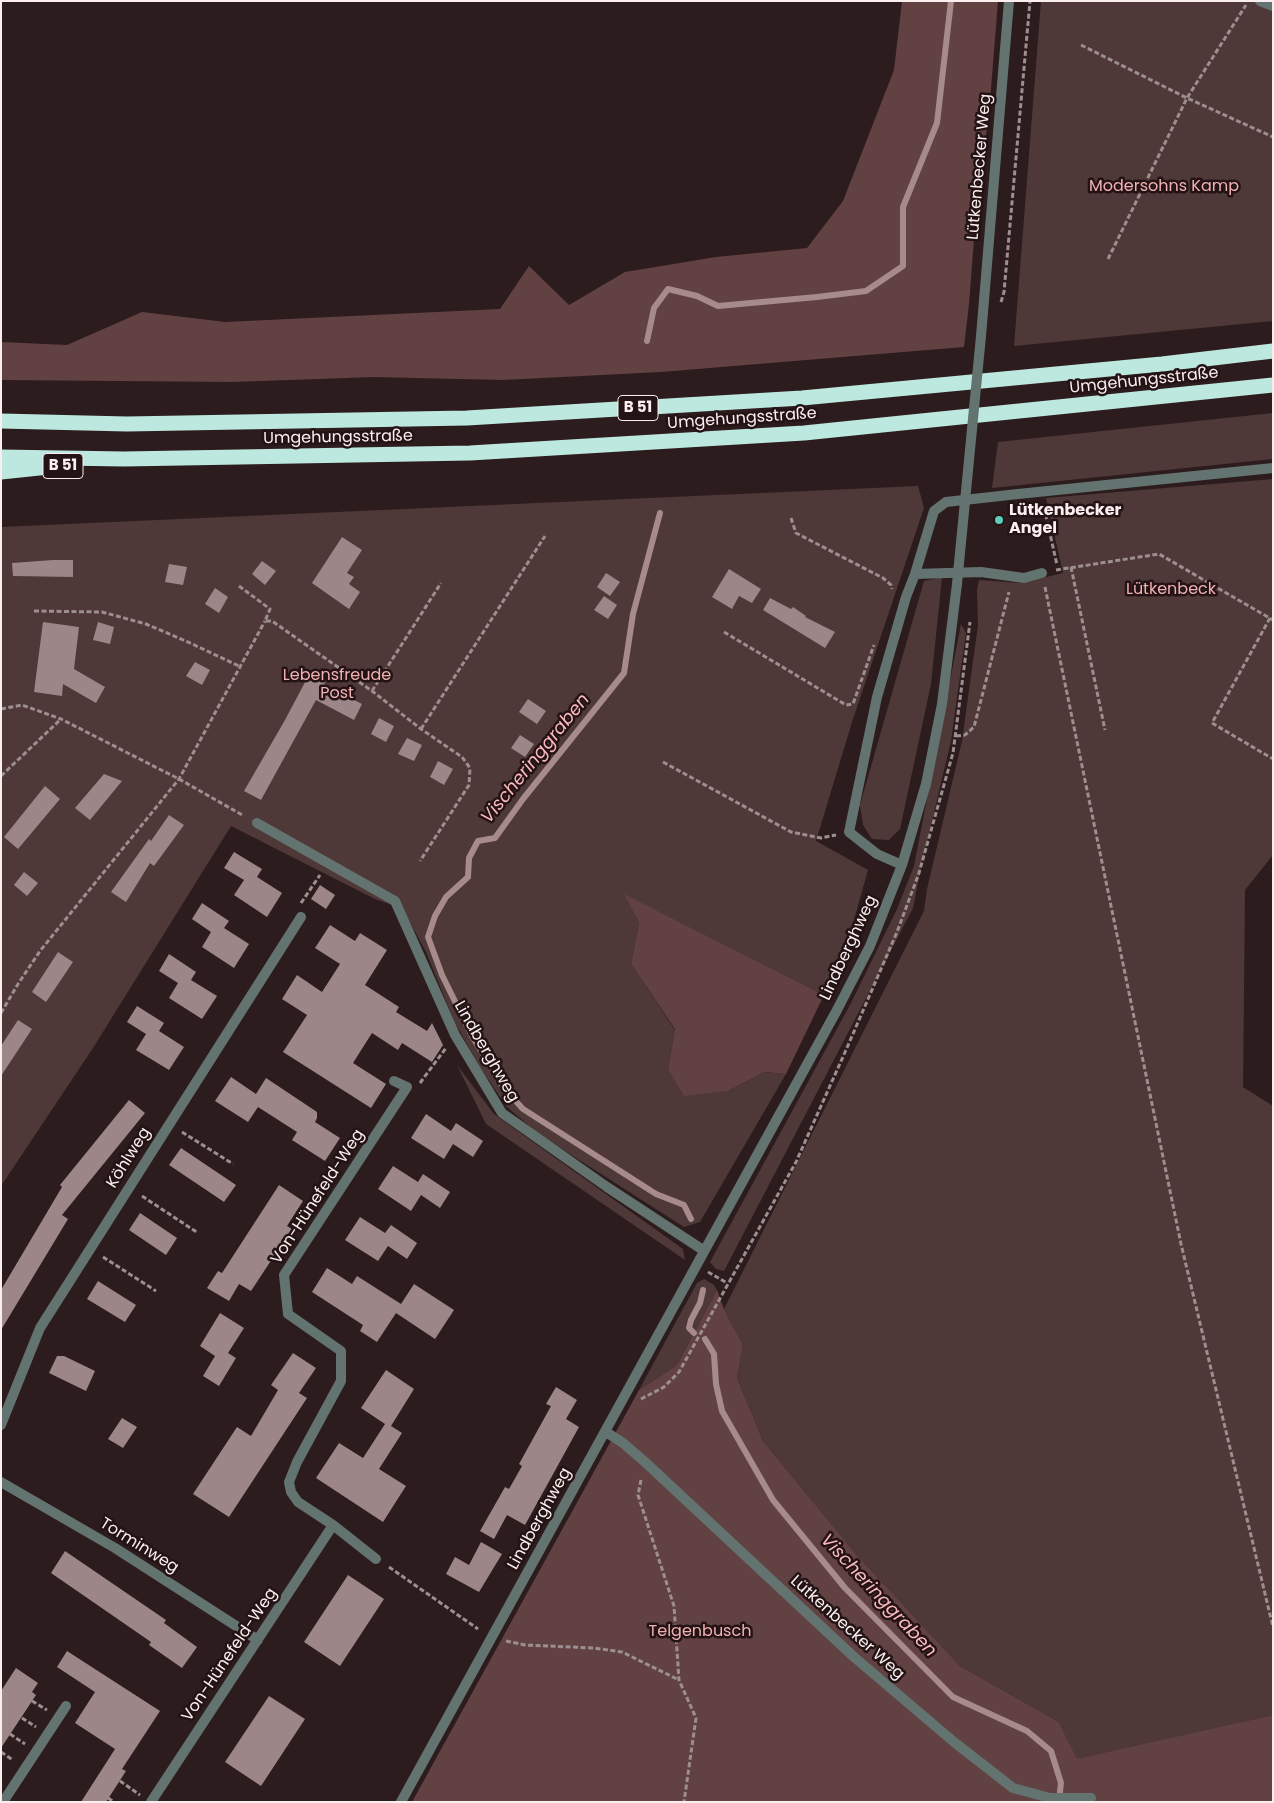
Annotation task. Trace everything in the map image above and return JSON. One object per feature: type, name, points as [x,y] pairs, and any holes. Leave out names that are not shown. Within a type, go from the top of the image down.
[{"type":"highway","name":"Umgehungsstraße","points":[[1,421],[127,424],[476,417],[802,398],[1162,364],[1273,351]]},
{"type":"highway","name":"Umgehungsstraße","points":[[1,457],[124,459],[470,453],[804,433],[1273,385]]},
{"type":"highway","name":"B 51","points":[[1,472],[124,459]]},
{"type":"street","name":"Lütkenbecker Weg","points":[[957,584],[1009,1]]},
{"type":"street","points":[[1260,1],[1273,6]]},
{"type":"street","points":[[902,865],[876,854],[849,832],[877,697],[906,597],[934,511],[946,502],[1273,468]]},
{"type":"street","points":[[915,574],[981,572],[1024,578],[1042,573]]},
{"type":"street","name":"Lindberghweg","points":[[401,1802],[606,1432],[703,1250],[837,1010],[870,946],[902,865],[926,784],[940,714],[957,584]]},
{"type":"street","name":"Lindberghweg","points":[[257,823],[395,901],[455,1035],[502,1113],[703,1250]]},
{"type":"street","name":"Köhlweg","points":[[1,1425],[40,1328],[301,917]]},
{"type":"street","points":[[394,1081],[407,1087]]},
{"type":"street","name":"Von-Hünefeld-Weg","points":[[376,1558],[333,1525],[298,1502],[291,1492],[289,1482],[297,1462],[341,1382],[341,1351],[288,1314],[284,1275],[407,1087]]},
{"type":"street","name":"Lütkenbecker Weg","points":[[606,1432],[624,1442],[854,1657],[954,1742],[1012,1788],[1050,1798],[1091,1798]]},
{"type":"street","name":"Torminweg","points":[[1,1482],[115,1548],[258,1640]]},
{"type":"street","name":"Von-Hünefeld-Weg","points":[[146,1799],[258,1640],[333,1525]]},
{"type":"street","points":[[3,1802],[66,1706]]},
{"type":"path","points":[[999,308],[1004,292],[1030,1]]},
{"type":"path","points":[[1108,259],[1187,98],[1248,1]]},
{"type":"path","points":[[1081,45],[1187,98],[1273,137]]},
{"type":"path","points":[[1040,492],[1058,570]]},
{"type":"path","points":[[791,518],[796,532],[883,578],[891,584],[892,593]]},
{"type":"path","points":[[421,729],[545,536]]},
{"type":"path","points":[[1273,759],[1212,723],[1271,619],[1159,554],[1042,573],[1181,1244],[1273,1627]]},
{"type":"path","points":[[1071,567],[1105,730]]},
{"type":"path","points":[[956,736],[965,735],[974,727],[1012,576]]},
{"type":"path","points":[[372,691],[441,584]]},
{"type":"path","points":[[1,1013],[40,951],[179,779],[266,621],[270,609],[239,586]]},
{"type":"path","points":[[34,611],[102,612],[146,624],[241,667]]},
{"type":"path","points":[[266,621],[272,621],[372,691],[421,729],[462,757],[470,768],[469,784],[420,861]]},
{"type":"path","points":[[724,632],[846,705],[853,704],[874,643]]},
{"type":"path","points":[[1,709],[22,705],[61,719],[179,779],[257,823]]},
{"type":"path","points":[[1,776],[61,719]]},
{"type":"path","points":[[662,762],[791,832],[821,838],[849,832]]},
{"type":"path","points":[[301,917],[296,910],[328,862]]},
{"type":"path","points":[[636,1403],[643,1397],[664,1387],[679,1372],[796,1162],[897,932],[919,873]]},
{"type":"path","points":[[407,1087],[421,1083],[455,1035]]},
{"type":"path","points":[[169,1124],[233,1164]]},
{"type":"path","points":[[129,1187],[198,1233]]},
{"type":"path","points":[[90,1249],[156,1291]]},
{"type":"path","points":[[645,1462],[638,1495],[674,1606],[679,1680],[696,1718],[684,1802]]},
{"type":"path","points":[[376,1558],[491,1639],[525,1644],[594,1648],[622,1652],[679,1680]]},
{"type":"path","points":[[120,1781],[146,1799]]},
{"type":"path","points":[[108,1798],[114,1802]]},
{"type":"green space","points":[[902,1],[998,1],[990,101],[975,227],[964,347],[661,372],[503,380],[374,377],[232,382],[1,380],[1,342],[67,345],[142,312],[225,322],[500,309],[529,266],[569,305],[625,272],[716,257],[807,248],[843,201],[894,70]]},
{"type":"green space","name":"Modersohns Kamp","points":[[1041,1],[1273,1],[1273,321],[1014,346]]},
{"type":"green space","points":[[1273,413],[1273,459],[992,488],[998,442]]},
{"type":"green space","name":"Lütkenbeck","points":[[1273,479],[1273,855],[1245,890],[1243,1087],[1273,1106],[1273,1715],[1077,1760],[1059,1722],[960,1666],[856,1554],[763,1441],[737,1378],[743,1345],[724,1309],[924,911],[927,889],[962,741],[978,625],[977,590],[979,580],[1021,583],[1063,573],[1046,498]]},
{"type":"green space","name":"Lebensfreude Post","points":[[918,486],[924,508],[853,719],[816,841],[868,870],[844,955],[824,995],[625,895],[639,923],[631,964],[675,1030],[668,1069],[728,1091],[764,1072],[786,1074],[700,1222],[684,1227],[537,1133],[506,1106],[478,1064],[454,1021],[426,952],[403,909],[375,899],[231,826],[93,1048],[1,1186],[1,527]]},
{"type":"green space","points":[[942,577],[931,684],[900,829],[889,840],[872,839],[863,825],[860,805],[924,581]]},
{"type":"green space","points":[[961,624],[966,633],[951,741],[913,908],[724,1271],[716,1269],[710,1262],[851,1003],[897,909],[914,866]]},
{"type":"green space","points":[[624,894],[824,995],[786,1074],[764,1072],[728,1091],[684,1096],[668,1069],[675,1029],[631,964],[639,923]]},
{"type":"green space","points":[[457,1065],[494,1114],[683,1249],[685,1260],[486,1124]]},
{"type":"green space","points":[[704,1279],[714,1285],[717,1290],[677,1365],[639,1390],[697,1283]]},
{"type":"green space","name":"Telgenbusch","points":[[717,1290],[724,1309],[743,1345],[737,1378],[763,1441],[856,1554],[960,1666],[1059,1722],[1077,1759],[1273,1715],[1273,1802],[412,1802],[639,1390],[677,1365]]},
{"type":"building","points":[[342,537],[362,550],[347,573],[354,577],[349,584],[360,592],[349,609],[312,583]]},
{"type":"building","points":[[73,560],[73,577],[13,576],[12,563]]},
{"type":"building","points":[[262,561],[276,571],[265,585],[252,574]]},
{"type":"building","points":[[169,564],[187,567],[183,585],[165,582]]},
{"type":"building","points":[[729,569],[761,589],[752,603],[739,596],[732,609],[712,597]]},
{"type":"building","points":[[606,573],[620,582],[610,596],[597,587]]},
{"type":"building","points":[[215,588],[228,597],[219,613],[205,604]]},
{"type":"building","points":[[604,596],[617,605],[608,619],[594,610]]},
{"type":"building","points":[[770,598],[791,609],[793,607],[805,617],[835,632],[825,648],[763,610]]},
{"type":"building","points":[[43,622],[79,627],[74,669],[105,687],[96,703],[63,684],[62,696],[34,692]]},
{"type":"building","points":[[98,622],[114,627],[110,644],[93,640]]},
{"type":"building","points":[[195,662],[210,670],[202,685],[186,676]]},
{"type":"building","points":[[312,669],[328,678],[324,684],[362,704],[354,720],[316,700],[261,800],[244,791]]},
{"type":"building","points":[[528,699],[546,711],[537,724],[519,712]]},
{"type":"building","points":[[379,718],[394,726],[386,742],[371,734]]},
{"type":"building","points":[[520,735],[534,744],[525,757],[511,748]]},
{"type":"building","points":[[407,738],[422,745],[414,761],[398,754]]},
{"type":"building","points":[[438,761],[453,769],[444,785],[430,777]]},
{"type":"building","points":[[104,774],[122,781],[90,820],[75,808]]},
{"type":"building","points":[[45,786],[60,799],[18,849],[4,837]]},
{"type":"building","points":[[169,815],[184,825],[154,866],[150,863],[126,902],[111,892],[149,839],[151,841]]},
{"type":"building","points":[[234,852],[262,869],[257,877],[282,893],[267,917],[234,895],[244,880],[224,868]]},
{"type":"building","points":[[24,872],[38,883],[27,896],[14,885]]},
{"type":"building","points":[[320,885],[335,895],[326,909],[311,899]]},
{"type":"building","points":[[202,903],[229,921],[224,928],[249,944],[234,968],[202,947],[211,932],[192,919]]},
{"type":"building","points":[[330,925],[355,941],[360,933],[387,950],[365,985],[399,1007],[396,1012],[427,1031],[432,1023],[443,1045],[432,1062],[402,1043],[398,1050],[372,1033],[353,1063],[386,1084],[371,1108],[283,1052],[307,1015],[282,999],[297,975],[322,992],[340,964],[315,948]]},
{"type":"building","points":[[58,952],[73,962],[46,1002],[32,992]]},
{"type":"building","points":[[169,954],[196,972],[191,980],[217,996],[202,1019],[169,998],[178,983],[159,971]]},
{"type":"building","points":[[137,1006],[164,1023],[159,1031],[184,1047],[169,1070],[136,1050],[146,1034],[127,1022]]},
{"type":"building","points":[[18,1020],[32,1029],[1,1076],[1,1046]]},
{"type":"building","points":[[231,1077],[256,1094],[266,1078],[317,1112],[315,1122],[340,1138],[325,1161],[292,1140],[297,1132],[258,1107],[248,1122],[215,1101]]},
{"type":"building","points":[[129,1100],[145,1113],[62,1215],[68,1219],[1,1330],[1,1290],[62,1187],[60,1185]]},
{"type":"building","points":[[426,1114],[451,1131],[456,1123],[483,1141],[473,1157],[453,1144],[444,1159],[411,1138]]},
{"type":"building","points":[[181,1148],[236,1185],[224,1202],[169,1165]]},
{"type":"building","points":[[393,1166],[418,1182],[423,1174],[450,1192],[440,1208],[421,1195],[411,1211],[378,1189]]},
{"type":"building","points":[[279,1185],[303,1201],[287,1226],[295,1231],[277,1258],[274,1256],[251,1291],[239,1284],[229,1301],[207,1288],[218,1271],[222,1273]]},
{"type":"building","points":[[140,1213],[177,1238],[166,1255],[129,1230]]},
{"type":"building","points":[[360,1217],[385,1233],[391,1225],[417,1243],[407,1259],[388,1246],[378,1261],[345,1240]]},
{"type":"building","points":[[327,1268],[352,1284],[357,1276],[401,1304],[414,1284],[454,1310],[435,1339],[396,1313],[377,1342],[360,1331],[363,1325],[312,1292]]},
{"type":"building","points":[[98,1281],[136,1305],[125,1322],[87,1299]]},
{"type":"building","points":[[220,1313],[244,1328],[228,1353],[236,1358],[219,1386],[203,1376],[215,1356],[200,1346]]},
{"type":"building","points":[[293,1353],[316,1368],[299,1393],[307,1398],[229,1517],[193,1494],[237,1427],[251,1436],[278,1390],[271,1385]]},
{"type":"building","points":[[57,1356],[64,1356],[95,1371],[86,1391],[49,1373]]},
{"type":"building","points":[[386,1370],[414,1389],[391,1426],[402,1433],[379,1469],[406,1486],[383,1522],[316,1478],[339,1443],[363,1458],[385,1424],[361,1408]]},
{"type":"building","points":[[556,1387],[577,1400],[566,1419],[579,1427],[525,1525],[507,1515],[494,1539],[480,1531],[505,1487],[509,1489],[522,1466],[519,1464],[551,1406],[546,1404]]},
{"type":"building","points":[[122,1418],[137,1427],[123,1448],[108,1439]]},
{"type":"building","points":[[481,1542],[502,1554],[479,1592],[446,1574],[455,1557],[469,1565]]},
{"type":"building","points":[[65,1551],[166,1620],[164,1623],[197,1647],[182,1668],[149,1645],[151,1642],[51,1573]]},
{"type":"building","points":[[348,1575],[384,1599],[340,1666],[304,1642]]},
{"type":"building","points":[[67,1651],[160,1711],[122,1769],[126,1771],[106,1802],[81,1802],[115,1749],[75,1723],[95,1692],[57,1667]]},
{"type":"building","points":[[16,1668],[38,1683],[32,1692],[36,1695],[1,1748],[1,1691]]},
{"type":"building","points":[[269,1696],[305,1719],[261,1786],[225,1762]]},
{"type":"waterway","name":"Vischeringgraben","points":[[647,341],[654,308],[668,289],[697,296],[718,306],[817,297],[866,291],[903,266],[903,207],[937,123],[951,1]]},
{"type":"waterway","name":"Vischeringgraben","points":[[660,513],[633,614],[624,673],[523,799],[495,838],[478,841],[469,858],[468,877],[446,897],[435,916],[428,937],[442,975],[472,1036],[504,1088],[523,1109],[656,1194],[684,1205],[691,1219]]},
{"type":"waterway","name":"Vischeringgraben","points":[[694,1333],[689,1328],[700,1303],[703,1290]]},
{"type":"waterway","name":"Vischeringgraben","points":[[705,1339],[714,1354],[716,1384],[722,1411],[773,1500],[845,1588],[953,1697],[1027,1731],[1051,1751],[1061,1783],[1059,1800]]},
{"type":"place","name":"Lütkenbecker Angel","points":[[999,520]]}]
